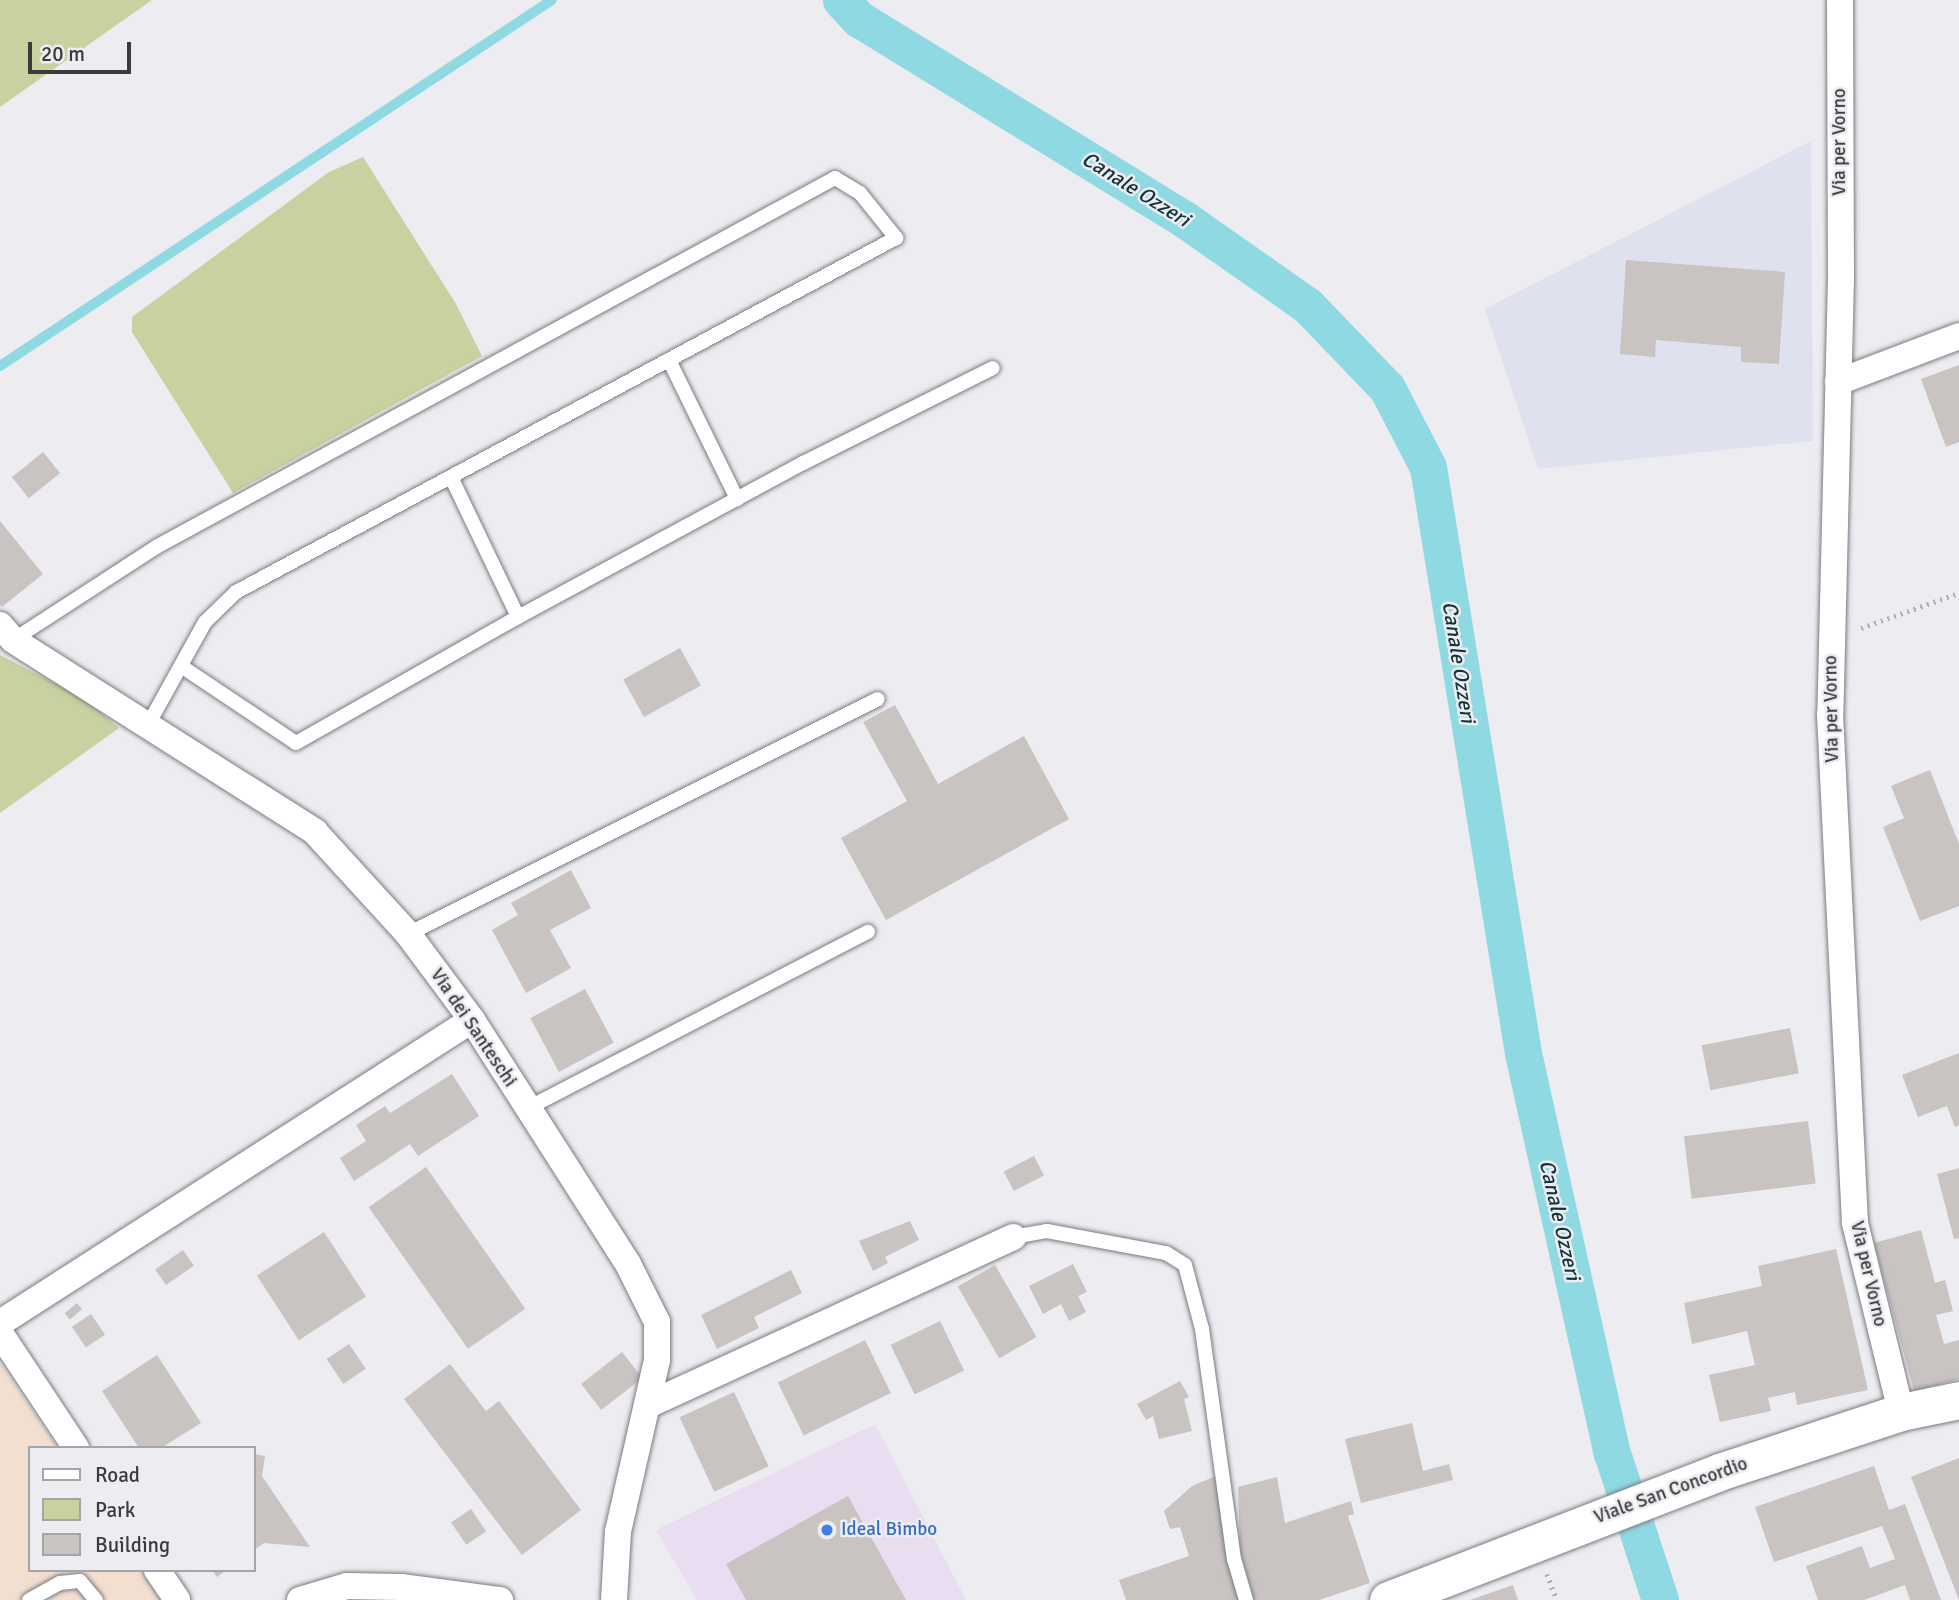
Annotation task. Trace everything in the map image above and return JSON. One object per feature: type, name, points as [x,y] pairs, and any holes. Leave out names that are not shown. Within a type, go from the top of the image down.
[{"type":"main road","name":"Viale San Concordio","points":[[1388,1600],[1537,1539],[1719,1472],[1901,1412],[1959,1400]]},
{"type":"street","name":"Via per Vorno","points":[[1840,0],[1838,382],[1830,714],[1855,1223],[1901,1412]]},
{"type":"street","points":[[1838,382],[1959,336]]},
{"type":"street","name":"Via dei Santeschi","points":[[6,633],[315,832],[408,934],[472,1020],[628,1264],[657,1322],[657,1360],[618,1531],[614,1600]]},
{"type":"street","points":[[0,1324],[472,1020]]},
{"type":"street","points":[[648,1405],[1013,1237]]},
{"type":"street","points":[[0,1333],[75,1446]]},
{"type":"street","points":[[158,1572],[177,1600]]},
{"type":"street","points":[[300,1600],[347,1586],[401,1587],[500,1600]]},
{"type":"lane","points":[[6,633],[156,547],[835,178],[860,193],[897,238],[236,592],[205,622],[149,723]]},
{"type":"lane","points":[[669,360],[737,499]]},
{"type":"lane","points":[[181,666],[296,743],[518,617],[737,499],[993,368]]},
{"type":"lane","points":[[451,477],[518,617]]},
{"type":"lane","points":[[408,934],[878,699]]},
{"type":"lane","points":[[528,1108],[868,932]]},
{"type":"lane","points":[[1013,1237],[1047,1231],[1166,1253],[1185,1265],[1202,1329],[1234,1559],[1246,1600]]},
{"type":"lane","points":[[29,1600],[60,1583],[80,1581],[96,1600]]},
{"type":"path","points":[[1832,639],[1959,593]]},
{"type":"shaded area","points":[[1811,141],[1813,441],[1538,469],[1485,309]]},
{"type":"shaded area","points":[[0,1363],[57,1446],[28,1446],[28,1572],[142,1572],[161,1600],[0,1600]]},
{"type":"shaded area","points":[[875,1424],[966,1600],[697,1600],[656,1530]]},
{"type":"green space","points":[[0,0],[152,0],[0,107]]},
{"type":"green space","points":[[363,157],[456,304],[482,356],[233,493],[132,332],[132,317],[329,172]]},
{"type":"green space","points":[[0,655],[83,698],[119,728],[0,813]]},
{"type":"building","points":[[1626,260],[1785,272],[1779,364],[1741,362],[1741,347],[1656,340],[1655,357],[1620,354]]},
{"type":"building","points":[[1959,365],[1959,442],[1946,447],[1921,379]]},
{"type":"building","points":[[43,452],[60,473],[29,498],[12,477]]},
{"type":"building","points":[[0,521],[43,574],[2,607],[0,605]]},
{"type":"building","points":[[680,648],[701,686],[644,717],[623,680]]},
{"type":"building","points":[[895,705],[938,784],[1024,736],[1069,819],[886,920],[841,838],[907,801],[863,722]]},
{"type":"building","points":[[1930,770],[1959,844],[1959,906],[1920,921],[1883,827],[1904,818],[1891,786]]},
{"type":"building","points":[[571,870],[591,908],[550,930],[571,968],[526,993],[492,930],[518,915],[511,903]]},
{"type":"building","points":[[585,989],[614,1043],[559,1072],[530,1018]]},
{"type":"building","points":[[1790,1028],[1799,1073],[1710,1090],[1702,1045]]},
{"type":"building","points":[[1959,1053],[1959,1125],[1955,1127],[1947,1106],[1918,1117],[1902,1075]]},
{"type":"building","points":[[452,1074],[479,1116],[418,1156],[410,1144],[354,1181],[340,1158],[366,1141],[356,1125],[385,1106],[390,1113]]},
{"type":"building","points":[[1808,1121],[1816,1184],[1692,1199],[1684,1136]]},
{"type":"building","points":[[1034,1156],[1044,1176],[1014,1191],[1004,1171]]},
{"type":"building","points":[[426,1167],[525,1309],[468,1349],[369,1207]]},
{"type":"building","points":[[1959,1168],[1959,1238],[1954,1239],[1937,1174]]},
{"type":"building","points":[[910,1221],[919,1240],[885,1257],[888,1263],[873,1271],[859,1241]]},
{"type":"building","points":[[1921,1230],[1935,1283],[1945,1280],[1953,1311],[1936,1315],[1944,1344],[1959,1340],[1959,1379],[1914,1391],[1874,1243]]},
{"type":"building","points":[[324,1232],[366,1297],[299,1340],[257,1276]]},
{"type":"building","points":[[1836,1249],[1868,1390],[1797,1405],[1795,1392],[1768,1398],[1771,1411],[1720,1422],[1709,1375],[1755,1365],[1747,1331],[1692,1344],[1684,1303],[1762,1286],[1758,1266]]},
{"type":"building","points":[[183,1250],[194,1266],[166,1285],[155,1270]]},
{"type":"building","points":[[1073,1264],[1087,1292],[1078,1296],[1086,1312],[1069,1321],[1061,1304],[1043,1314],[1029,1286]]},
{"type":"building","points":[[995,1265],[1036,1337],[999,1358],[958,1286]]},
{"type":"building","points":[[791,1270],[802,1293],[754,1317],[759,1328],[717,1349],[701,1315]]},
{"type":"building","points":[[77,1303],[82,1309],[70,1319],[65,1313]]},
{"type":"building","points":[[91,1314],[105,1335],[86,1348],[72,1327]]},
{"type":"building","points":[[940,1321],[964,1370],[915,1395],[891,1345]]},
{"type":"building","points":[[865,1340],[891,1393],[804,1436],[778,1383]]},
{"type":"building","points":[[349,1344],[366,1369],[343,1384],[327,1359]]},
{"type":"building","points":[[622,1352],[642,1378],[601,1410],[581,1384]]},
{"type":"building","points":[[157,1355],[201,1423],[164,1446],[138,1446],[102,1391]]},
{"type":"building","points":[[450,1364],[486,1411],[499,1401],[581,1510],[522,1555],[404,1399]]},
{"type":"building","points":[[1180,1381],[1189,1397],[1184,1399],[1192,1431],[1159,1439],[1153,1416],[1146,1420],[1137,1404]]},
{"type":"building","points":[[734,1392],[769,1466],[714,1492],[680,1417]]},
{"type":"building","points":[[1412,1423],[1423,1471],[1449,1464],[1453,1480],[1361,1503],[1345,1439]]},
{"type":"building","points":[[256,1454],[265,1456],[262,1476],[310,1547],[264,1543],[256,1549]]},
{"type":"building","points":[[1959,1458],[1959,1600],[1911,1477]]},
{"type":"building","points":[[1874,1466],[1889,1510],[1905,1504],[1941,1600],[1910,1600],[1905,1585],[1864,1600],[1818,1600],[1806,1566],[1862,1546],[1870,1568],[1895,1559],[1882,1526],[1774,1562],[1755,1507]]},
{"type":"building","points":[[1218,1475],[1242,1600],[1126,1600],[1119,1580],[1189,1556],[1180,1527],[1170,1529],[1164,1511],[1192,1486]]},
{"type":"building","points":[[1277,1477],[1285,1523],[1351,1501],[1354,1514],[1348,1516],[1370,1583],[1319,1600],[1254,1600],[1240,1551],[1238,1487]]},
{"type":"building","name":"Ideal Bimbo","points":[[848,1496],[906,1600],[746,1600],[726,1564]]},
{"type":"building","points":[[471,1509],[486,1531],[466,1545],[451,1522]]},
{"type":"building","points":[[1513,1585],[1518,1600],[1470,1600]]},
{"type":"waterway","points":[[0,366],[552,0]]},
{"type":"waterway","name":"Canale Ozzeri","points":[[841,0],[859,19],[1184,219],[1307,305],[1387,388],[1428,467],[1523,1053],[1612,1453],[1660,1600]]},
{"type":"place","name":"Ideal Bimbo","points":[[827,1530]]}]
